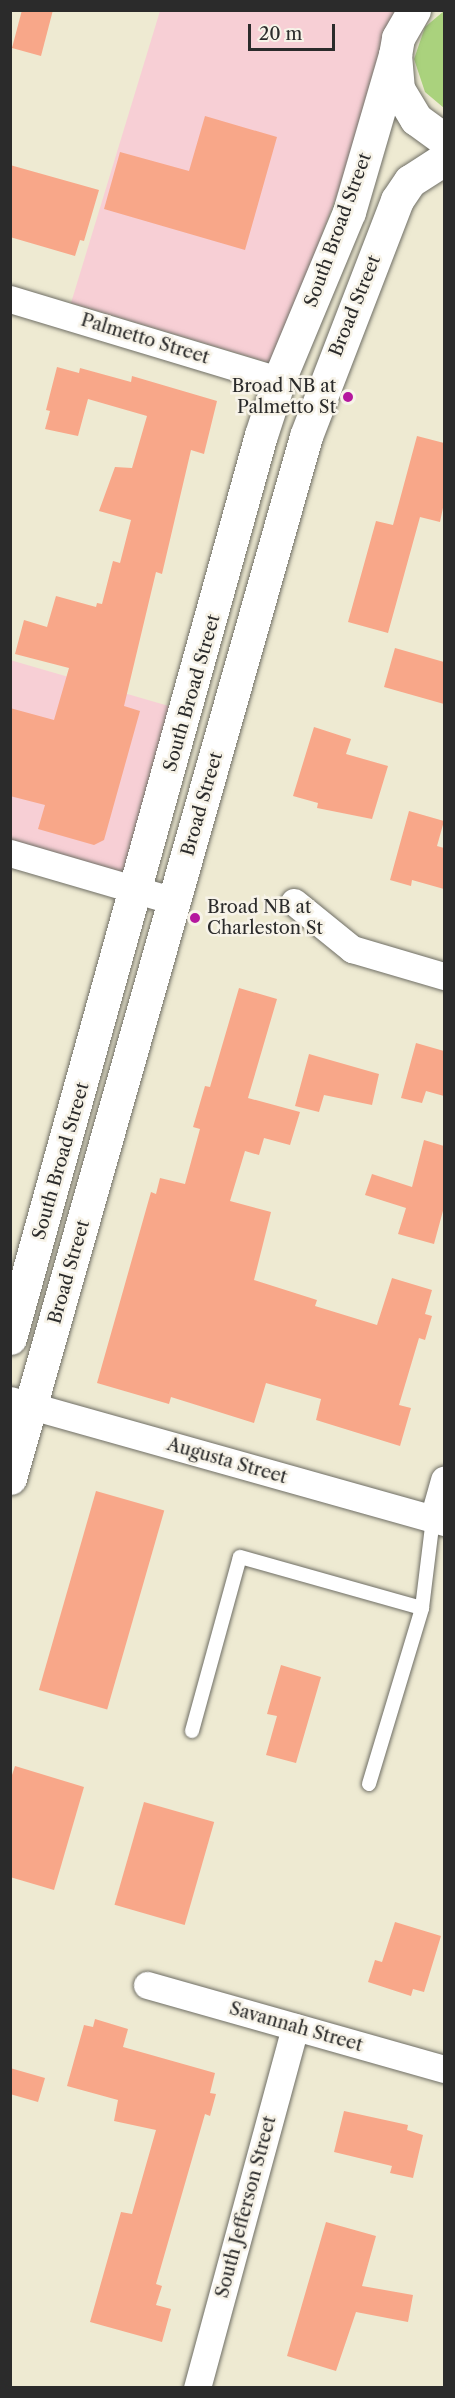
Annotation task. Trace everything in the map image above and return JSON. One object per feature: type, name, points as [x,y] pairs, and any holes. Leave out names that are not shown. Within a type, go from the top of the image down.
[{"type":"main road","name":"South Broad Street","points":[[10,1338],[138,891],[279,380],[349,212],[394,55],[410,14]]},
{"type":"main road","points":[[394,55],[398,89],[405,105],[429,130],[444,139]]},
{"type":"main road","name":"Broad Street","points":[[10,1478],[21,1403],[174,901],[320,394],[397,200],[410,182],[444,159]]},
{"type":"street","name":"Palmetto Street","points":[[10,299],[279,380]]},
{"type":"street","points":[[10,853],[174,901]]},
{"type":"street","points":[[294,902],[352,950],[444,976]]},
{"type":"street","name":"Augusta Street","points":[[21,1403],[439,1520]]},
{"type":"street","points":[[439,1520],[444,1480]]},
{"type":"street","name":"Savannah Street","points":[[147,1985],[444,2069]]},
{"type":"street","name":"South Jefferson Street","points":[[197,2388],[295,2027]]},
{"type":"lane","points":[[369,1785],[422,1608],[439,1520]]},
{"type":"lane","points":[[192,1731],[240,1557],[422,1608]]},
{"type":"shaded area","points":[[160,11],[395,11],[353,152],[273,364],[71,303]]},
{"type":"shaded area","points":[[10,660],[186,711],[138,891],[11,853]]},
{"type":"green space","points":[[444,11],[444,108],[425,92],[414,59],[425,27]]},
{"type":"building","points":[[22,10],[53,10],[41,56],[12,48]]},
{"type":"building","points":[[205,116],[277,137],[245,250],[104,209],[120,152],[189,171]]},
{"type":"building","points":[[10,165],[99,190],[84,241],[80,240],[75,256],[10,237]]},
{"type":"building","points":[[57,367],[79,373],[80,368],[131,382],[132,376],[217,401],[204,454],[191,450],[162,574],[156,572],[124,706],[140,711],[104,840],[94,845],[38,829],[45,805],[10,796],[10,708],[54,720],[69,668],[15,654],[24,620],[47,627],[56,596],[96,607],[97,603],[102,604],[113,561],[120,563],[131,520],[99,511],[115,467],[132,468],[147,416],[88,399],[78,436],[45,429],[50,411],[46,410]]},
{"type":"building","points":[[417,436],[444,443],[444,503],[440,522],[420,517],[388,633],[348,622],[376,521],[393,525]]},
{"type":"building","points":[[395,648],[444,662],[444,704],[384,687]]},
{"type":"building","points":[[314,727],[351,739],[346,754],[388,766],[372,819],[317,808],[318,803],[293,796]]},
{"type":"building","points":[[409,811],[444,821],[437,846],[444,848],[444,889],[412,880],[411,886],[390,880]]},
{"type":"building","points":[[239,988],[277,999],[248,1098],[300,1112],[290,1145],[264,1138],[259,1155],[245,1151],[230,1201],[271,1212],[254,1280],[317,1300],[315,1306],[377,1325],[392,1278],[432,1290],[425,1314],[432,1316],[425,1340],[419,1338],[399,1405],[411,1408],[400,1446],[316,1420],[321,1399],[266,1383],[254,1423],[171,1397],[169,1404],[97,1383],[151,1192],[156,1194],[160,1178],[185,1184],[200,1129],[193,1127],[205,1086],[210,1087]]},
{"type":"building","points":[[416,1043],[444,1051],[444,1096],[426,1091],[422,1103],[401,1098]]},
{"type":"building","points":[[309,1054],[379,1074],[372,1105],[324,1095],[319,1112],[295,1106]]},
{"type":"building","points":[[424,1140],[444,1146],[444,1207],[434,1244],[398,1234],[406,1208],[365,1195],[372,1174],[412,1187]]},
{"type":"building","points":[[96,1491],[164,1511],[107,1710],[39,1690]]},
{"type":"building","points":[[281,1665],[321,1677],[296,1763],[266,1755],[277,1716],[267,1714]]},
{"type":"building","points":[[15,1766],[84,1787],[54,1890],[10,1877],[10,1781]]},
{"type":"building","points":[[144,1802],[214,1822],[185,1925],[115,1905]]},
{"type":"building","points":[[395,1922],[441,1936],[424,1992],[413,1989],[411,1996],[368,1982],[375,1960],[382,1962]]},
{"type":"building","points":[[95,2019],[128,2029],[123,2047],[215,2073],[210,2093],[216,2094],[210,2116],[205,2114],[156,2284],[162,2286],[156,2305],[171,2309],[162,2342],[90,2322],[121,2212],[132,2214],[156,2130],[114,2121],[118,2100],[67,2086],[84,2025],[93,2027]]},
{"type":"building","points":[[10,2068],[45,2078],[38,2102],[10,2094]]},
{"type":"building","points":[[344,2111],[408,2125],[407,2130],[423,2135],[413,2178],[390,2173],[392,2166],[334,2152]]},
{"type":"building","points":[[326,2222],[376,2236],[362,2286],[413,2295],[408,2322],[356,2312],[336,2371],[287,2356]]},
{"type":"place","name":"Broad NB at Palmetto St","points":[[348,397]]},
{"type":"place","name":"Broad NB at Charleston St","points":[[195,918]]}]
